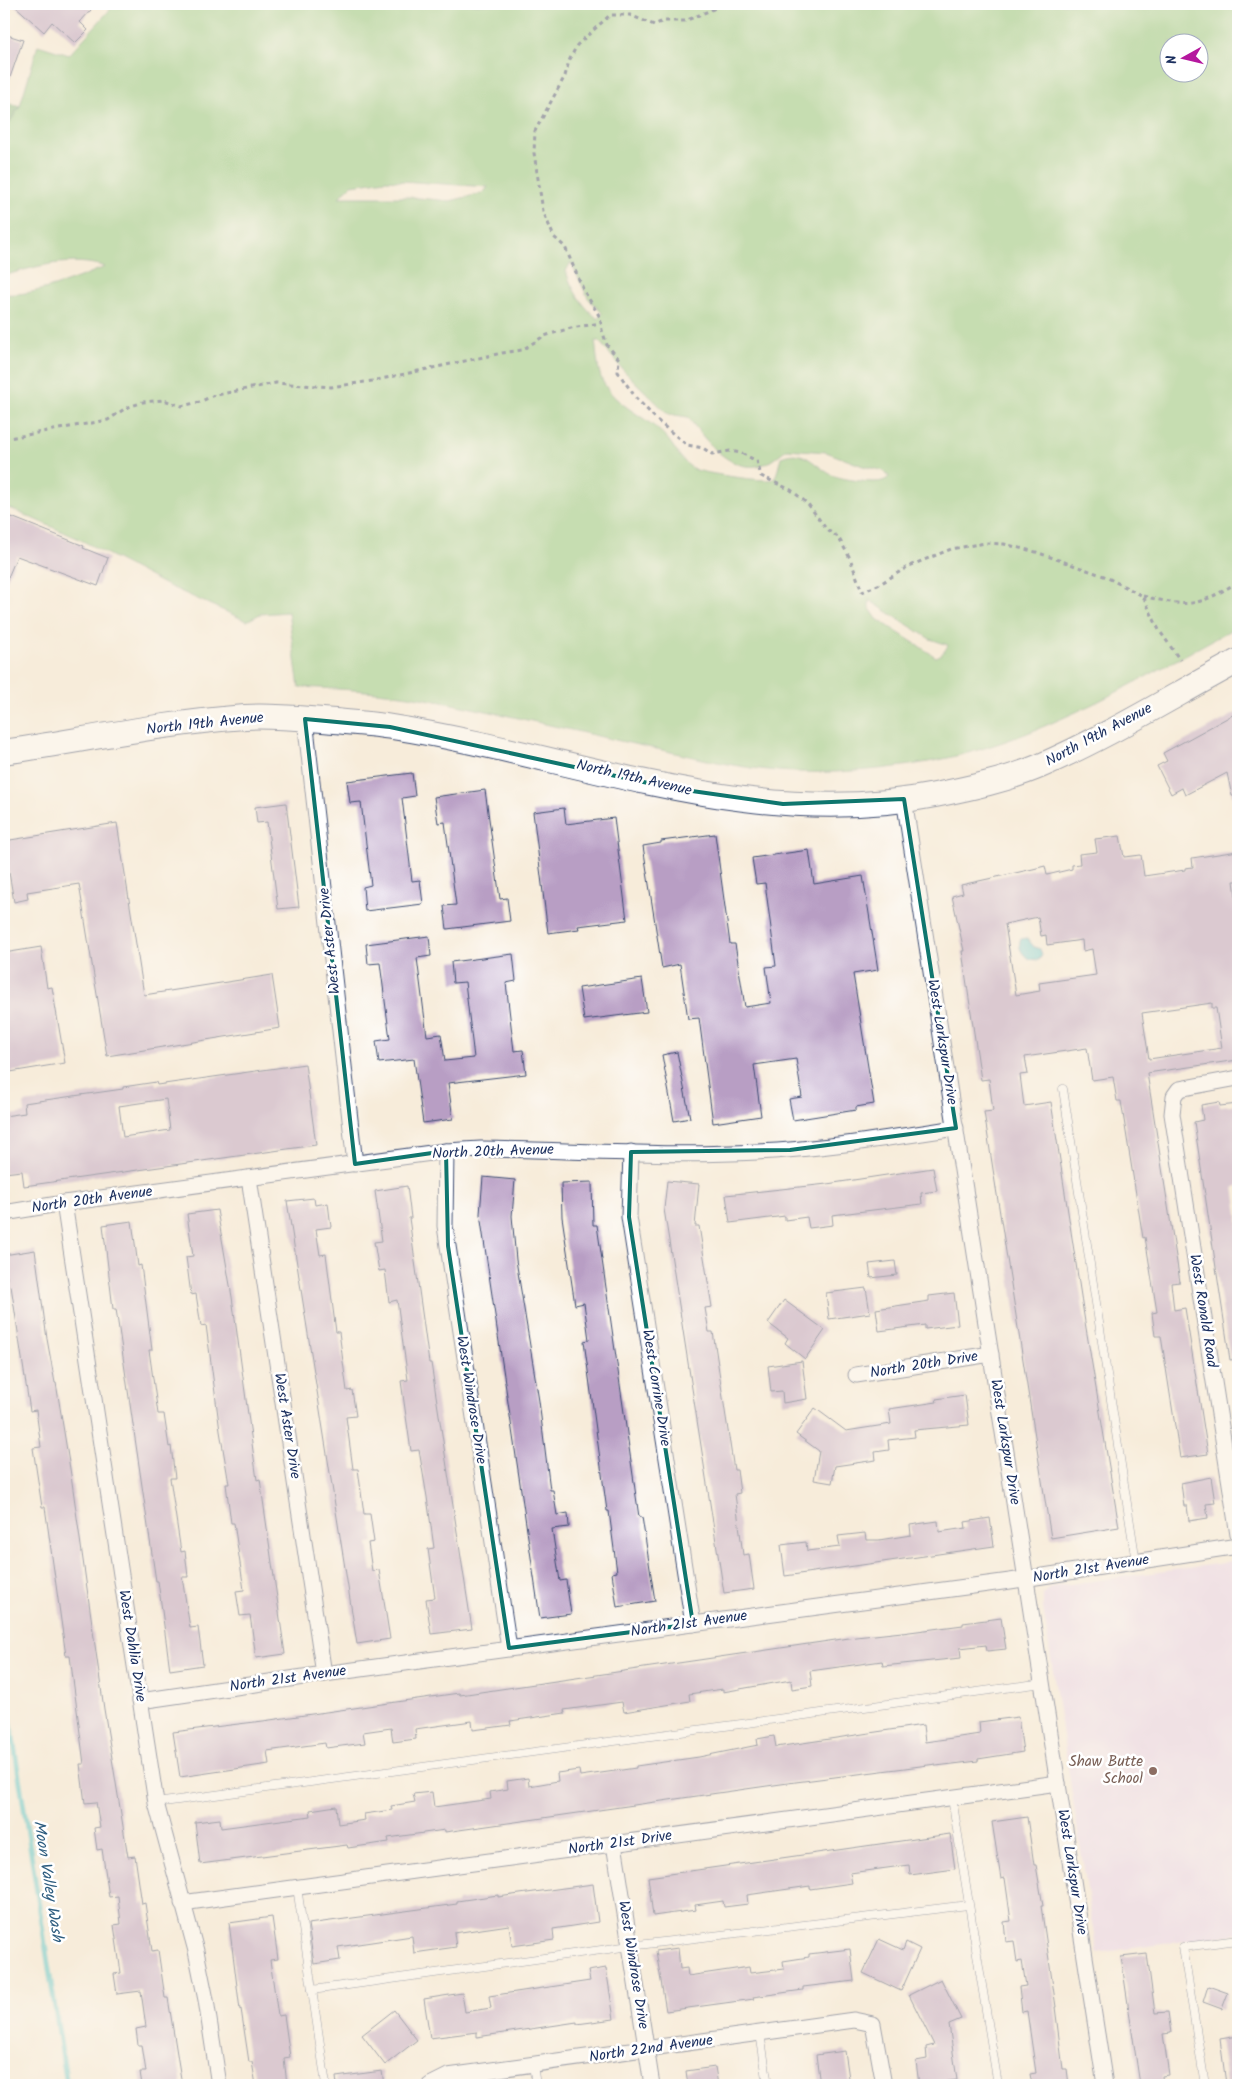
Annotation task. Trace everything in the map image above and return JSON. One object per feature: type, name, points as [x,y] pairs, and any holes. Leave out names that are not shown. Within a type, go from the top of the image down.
[{"type":"main road","name":"North 19th Avenue","points":[[4,752],[157,728],[247,717],[304,719],[390,727],[498,747],[671,788],[742,800],[783,804],[872,804],[932,796],[985,784],[1037,767],[1084,746],[1238,660]]},
{"type":"street","name":"West Aster Drive","points":[[304,719],[355,1164]]},
{"type":"street","name":"West Larkspur Drive","points":[[904,800],[1105,2085]]},
{"type":"street","name":"West Ronald Road","points":[[1238,1078],[1179,1089],[1174,1096],[1172,1114],[1238,1535]]},
{"type":"street","name":"North 20th Avenue","points":[[4,1213],[64,1203],[446,1151],[490,1149],[713,1154],[782,1150],[956,1128]]},
{"type":"street","name":"West Windrose Drive","points":[[446,1151],[447,1240],[509,1648]]},
{"type":"street","name":"West Corrine Drive","points":[[631,1152],[629,1217],[693,1624]]},
{"type":"street","name":"West Aster Drive","points":[[249,1178],[324,1674]]},
{"type":"street","name":"West Dahlia Drive","points":[[64,1203],[156,1803],[196,1951],[219,2085]]},
{"type":"street","name":"North 20th Drive","points":[[856,1375],[991,1354]]},
{"type":"street","name":"North 21st Avenue","points":[[140,1701],[509,1648],[1026,1578],[1238,1546]]},
{"type":"street","name":"North 21st Drive","points":[[182,1903],[1058,1783]]},
{"type":"street","name":"West Windrose Drive","points":[[614,1844],[652,2085]]},
{"type":"street","name":"North 22nd Avenue","points":[[430,2085],[448,2076],[854,2020],[873,2024],[884,2085]]},
{"type":"lane","points":[[1064,1089],[1136,1562]]},
{"type":"lane","points":[[156,1803],[1043,1683]]},
{"type":"lane","points":[[952,1798],[998,2085]]},
{"type":"lane","points":[[297,1887],[326,2085]]},
{"type":"lane","points":[[312,1990],[630,1946],[968,1905]]},
{"type":"lane","points":[[1205,2085],[1183,1947],[1238,1940]]},
{"type":"lane","points":[[760,2034],[768,2085]]},
{"type":"lane","points":[[533,2065],[536,2085]]},
{"type":"path","points":[[720,4],[718,7],[685,21],[664,21],[654,25],[630,15],[610,15],[577,45],[569,61],[565,76],[536,131],[534,153],[542,211],[554,237],[565,248],[584,290],[600,317],[607,345],[620,358],[618,372],[636,398],[660,423],[686,445],[703,448],[712,454],[741,453],[757,461],[761,476],[766,480],[791,490],[808,504],[827,530],[838,537],[850,558],[862,592],[880,584],[909,566],[951,549],[985,543],[1004,544],[1036,552],[1104,576],[1142,596],[1176,604],[1194,604],[1210,599],[1238,582]]},
{"type":"path","points":[[4,439],[108,420],[126,408],[143,402],[164,400],[181,406],[200,402],[212,396],[276,383],[331,387],[372,380],[502,352],[522,350],[544,336],[571,328],[601,323]]},
{"type":"path","points":[[1142,596],[1160,630],[1180,660]]},
{"type":"highlighted area","points":[[305,719],[390,727],[671,788],[783,804],[904,799],[956,1128],[790,1150],[631,1152],[629,1217],[693,1624],[509,1648],[448,1246],[446,1151],[355,1164]]},
{"type":"shaded area","name":"Shaw Butte School","points":[[1238,1561],[1238,1934],[1097,1953],[1043,1608],[1043,1594],[1050,1587]]},
{"type":"green space","points":[[115,4],[1238,4],[1238,626],[1098,702],[1024,734],[948,758],[905,766],[858,771],[789,772],[753,768],[410,696],[299,687],[288,612],[260,614],[247,621],[164,584],[77,538],[4,506],[4,294],[28,293],[42,290],[105,267],[80,262],[67,262],[41,266],[4,276],[4,131],[20,106],[38,45],[69,55]],"holes":[[[386,180],[488,187],[483,193],[450,201],[408,197],[339,197],[352,185]],[[571,262],[588,298],[602,313],[598,319],[587,309],[571,284],[566,271]],[[595,341],[599,341],[624,371],[668,414],[688,417],[711,446],[730,461],[741,465],[753,466],[765,464],[787,449],[826,452],[863,466],[884,471],[889,477],[884,481],[878,482],[842,478],[832,475],[809,459],[797,454],[781,457],[776,475],[773,479],[769,480],[735,477],[694,469],[684,461],[661,432],[608,390],[598,367]],[[869,600],[930,639],[948,645],[946,649],[936,657],[877,619],[869,607]]]},
{"type":"green space","points":[[4,101],[20,106],[4,131]]},
{"type":"water","points":[[1027,938],[1034,947],[1040,949],[1042,955],[1039,960],[1029,959],[1021,950],[1021,939]]},
{"type":"building","points":[[13,4],[85,4],[91,10],[80,22],[88,30],[75,43],[52,22],[44,32]]},
{"type":"building","points":[[4,34],[23,40],[6,89],[4,88]]},
{"type":"building","points":[[4,514],[84,546],[83,548],[108,558],[98,586],[17,556],[4,587]]},
{"type":"building","points":[[1238,712],[1238,796],[1232,796],[1227,773],[1185,795],[1182,788],[1171,794],[1157,766],[1167,761],[1163,753]]},
{"type":"building","points":[[412,773],[415,796],[402,798],[412,881],[420,880],[423,904],[365,911],[363,887],[371,885],[361,802],[350,803],[347,781]]},
{"type":"building","points":[[485,790],[500,899],[507,898],[510,921],[447,929],[444,906],[456,905],[445,822],[438,823],[434,797]]},
{"type":"building","points":[[286,803],[299,907],[278,909],[267,822],[257,823],[255,807]]},
{"type":"building","points":[[564,808],[566,824],[614,818],[627,920],[578,926],[579,929],[548,933],[533,812]]},
{"type":"building","points":[[117,823],[144,995],[272,975],[280,1028],[107,1056],[79,884],[27,892],[28,899],[14,902],[9,872],[4,872],[4,841]]},
{"type":"building","points":[[715,834],[730,944],[735,944],[745,1007],[771,1003],[766,967],[776,966],[765,883],[756,884],[752,858],[809,850],[814,884],[863,876],[878,970],[853,974],[874,1104],[856,1107],[856,1110],[793,1120],[789,1099],[802,1097],[796,1059],[754,1065],[761,1116],[713,1123],[699,1018],[688,1019],[680,964],[662,968],[643,846],[661,843],[661,841]]},
{"type":"building","points":[[1120,836],[1124,857],[1141,855],[1144,876],[1185,870],[1185,868],[1193,867],[1192,858],[1238,851],[1238,881],[1234,881],[1238,911],[1238,1027],[1236,1027],[1238,1060],[1147,1073],[1180,1282],[1171,1283],[1174,1310],[1185,1308],[1208,1454],[1180,1458],[1161,1336],[1155,1336],[1152,1313],[1157,1312],[1145,1237],[1143,1238],[1121,1101],[1117,1101],[1113,1077],[1092,1080],[1087,1048],[1025,1057],[1028,1074],[1020,1075],[1024,1106],[1051,1102],[1119,1527],[1051,1538],[984,1112],[993,1111],[989,1079],[981,1080],[962,951],[964,951],[952,896],[963,893],[961,885],[1045,866],[1047,875],[1072,869],[1072,865],[1080,864],[1079,854],[1097,852],[1095,839]],"holes":[[[1038,917],[1041,936],[1046,935],[1047,945],[1082,940],[1083,951],[1092,949],[1096,975],[1039,983],[1040,991],[1016,995],[1005,924]],[[1212,1003],[1212,1008],[1216,1008],[1222,1048],[1149,1059],[1142,1013]]]},
{"type":"building","points":[[429,936],[431,956],[417,958],[427,1036],[441,1034],[445,1061],[474,1058],[465,982],[453,983],[451,962],[513,954],[516,981],[506,983],[514,1051],[523,1050],[526,1074],[448,1083],[453,1119],[423,1123],[414,1059],[379,1063],[376,1041],[390,1039],[380,963],[368,964],[366,944]]},
{"type":"building","points":[[41,947],[47,988],[52,987],[65,1063],[4,1073],[4,953]]},
{"type":"building","points":[[642,979],[647,1012],[584,1020],[579,988]]},
{"type":"building","points":[[677,1052],[690,1118],[674,1121],[662,1055]]},
{"type":"building","points":[[305,1064],[316,1145],[24,1186],[22,1171],[4,1173],[4,1116],[25,1113],[24,1103],[123,1089],[123,1087],[156,1082],[157,1085]],"holes":[[[166,1099],[170,1130],[123,1137],[119,1106]]]},
{"type":"building","points":[[1219,1102],[1220,1106],[1238,1104],[1238,1186],[1234,1187],[1238,1214],[1238,1359],[1230,1360],[1194,1122],[1203,1120],[1201,1105]]},
{"type":"building","points":[[933,1168],[937,1191],[921,1193],[922,1204],[832,1215],[833,1225],[809,1228],[807,1217],[785,1220],[785,1216],[730,1223],[726,1195],[827,1184]]},
{"type":"building","points":[[483,1177],[515,1180],[512,1216],[516,1260],[539,1401],[550,1490],[553,1490],[557,1515],[568,1513],[569,1527],[552,1529],[560,1581],[566,1580],[571,1614],[540,1618],[480,1214]]},
{"type":"building","points":[[667,1181],[699,1184],[695,1226],[699,1226],[712,1307],[705,1308],[709,1332],[713,1332],[734,1470],[737,1470],[740,1493],[735,1494],[743,1555],[749,1554],[754,1589],[724,1593],[664,1209]]},
{"type":"building","points":[[592,1182],[593,1225],[597,1225],[639,1517],[642,1517],[655,1601],[617,1607],[612,1573],[617,1572],[584,1341],[589,1340],[584,1303],[575,1305],[562,1217],[561,1183]]},
{"type":"building","points":[[407,1186],[411,1218],[409,1218],[429,1363],[431,1363],[472,1629],[431,1634],[426,1599],[435,1598],[428,1549],[434,1548],[427,1497],[419,1450],[411,1451],[401,1381],[408,1380],[397,1300],[389,1302],[385,1270],[379,1271],[374,1242],[382,1241],[375,1191]]},
{"type":"building","points":[[314,1198],[315,1205],[328,1203],[331,1227],[316,1229],[320,1255],[326,1254],[336,1332],[339,1332],[347,1391],[352,1390],[356,1416],[346,1417],[353,1469],[358,1469],[364,1514],[370,1514],[374,1542],[368,1543],[372,1571],[379,1570],[390,1639],[357,1644],[287,1201]]},
{"type":"building","points":[[217,1210],[232,1297],[257,1480],[260,1479],[285,1654],[256,1658],[250,1615],[240,1616],[236,1591],[244,1590],[234,1523],[231,1523],[226,1484],[229,1484],[206,1325],[201,1326],[196,1294],[191,1295],[186,1257],[193,1256],[187,1214]]},
{"type":"building","points":[[132,1221],[138,1266],[141,1265],[152,1350],[149,1350],[158,1414],[164,1414],[169,1447],[171,1446],[175,1478],[170,1478],[181,1552],[185,1551],[188,1577],[182,1577],[190,1628],[198,1627],[203,1665],[170,1670],[116,1309],[113,1309],[103,1225]]},
{"type":"building","points":[[35,1250],[47,1339],[71,1475],[104,1709],[128,1857],[135,1856],[142,1904],[145,1903],[152,1951],[158,1950],[165,1998],[168,1998],[182,2085],[142,2085],[140,2072],[146,2072],[142,2045],[138,2045],[136,2029],[146,2027],[141,1991],[117,1994],[114,1974],[121,1973],[114,1925],[121,1924],[118,1896],[109,1897],[102,1849],[97,1850],[94,1828],[100,1827],[96,1802],[85,1803],[80,1764],[84,1764],[70,1656],[66,1656],[45,1507],[42,1507],[33,1448],[41,1447],[36,1410],[30,1411],[11,1286],[8,1287],[4,1255]]},
{"type":"building","points":[[895,1261],[897,1275],[871,1278],[869,1264]]},
{"type":"building","points":[[866,1288],[870,1313],[829,1319],[826,1293]]},
{"type":"building","points":[[954,1293],[958,1325],[925,1329],[925,1325],[879,1331],[876,1309],[929,1301],[929,1296]]},
{"type":"building","points":[[784,1300],[825,1330],[805,1359],[785,1343],[788,1338],[768,1323]]},
{"type":"building","points":[[802,1361],[807,1399],[783,1403],[782,1391],[771,1392],[768,1366]]},
{"type":"building","points":[[965,1395],[969,1425],[914,1430],[915,1437],[888,1440],[889,1450],[875,1452],[876,1460],[835,1466],[832,1483],[814,1480],[819,1451],[796,1434],[815,1408],[846,1431],[891,1424],[889,1409],[937,1402],[936,1399]]},
{"type":"building","points":[[1211,1477],[1215,1503],[1206,1504],[1208,1518],[1189,1521],[1187,1506],[1184,1506],[1181,1483]]},
{"type":"building","points":[[990,1518],[994,1546],[785,1576],[781,1545],[806,1542],[807,1551],[840,1547],[838,1536],[865,1533],[866,1540],[879,1540],[911,1535],[910,1525],[938,1521],[939,1532],[966,1528],[965,1522]]},
{"type":"building","points":[[1001,1618],[1006,1649],[987,1651],[986,1645],[960,1648],[961,1658],[883,1666],[882,1661],[810,1671],[812,1686],[792,1689],[791,1680],[723,1692],[723,1689],[689,1694],[690,1701],[624,1712],[622,1702],[564,1710],[565,1713],[510,1721],[511,1725],[473,1730],[472,1721],[415,1729],[416,1739],[393,1742],[391,1728],[363,1732],[365,1743],[326,1748],[325,1743],[267,1751],[269,1764],[180,1777],[173,1732],[459,1693],[460,1695],[856,1637],[902,1633]]},
{"type":"building","points":[[1018,1717],[1023,1752],[978,1759],[978,1761],[936,1766],[936,1764],[788,1783],[445,1832],[445,1830],[388,1838],[389,1842],[348,1848],[347,1845],[200,1864],[195,1822],[220,1819],[221,1828],[311,1816],[310,1810],[336,1806],[338,1824],[365,1820],[364,1814],[392,1810],[391,1806],[415,1802],[413,1794],[432,1792],[434,1807],[491,1799],[490,1792],[508,1789],[507,1781],[528,1778],[529,1786],[558,1781],[557,1773],[579,1770],[580,1776],[636,1768],[636,1766],[699,1757],[758,1745],[757,1739],[774,1736],[776,1747],[923,1725],[925,1742],[980,1734],[979,1722]]},
{"type":"building","points":[[1027,1817],[1034,1865],[1036,1865],[1043,1906],[1041,1906],[1063,2069],[1067,2069],[1069,2085],[1032,2085],[1030,2074],[1036,2073],[1027,2011],[1022,2012],[1019,1987],[1026,1986],[1022,1961],[1017,1962],[1014,1941],[1006,1942],[1004,1922],[1011,1921],[1005,1878],[1001,1879],[992,1822]]},
{"type":"building","points":[[950,1834],[955,1869],[910,1875],[909,1865],[850,1873],[852,1883],[810,1889],[810,1886],[747,1895],[748,1904],[724,1907],[723,1901],[695,1905],[696,1910],[653,1916],[648,1877]]},
{"type":"building","points":[[593,1884],[598,1922],[553,1929],[554,1940],[512,1946],[509,1925],[454,1933],[456,1947],[414,1953],[412,1936],[338,1947],[340,1960],[314,1964],[308,1924],[457,1904],[457,1901],[498,1895],[498,1897]]},
{"type":"building","points":[[272,1917],[278,1959],[270,1960],[278,2016],[284,2015],[290,2057],[284,2058],[287,2085],[256,2085],[252,2062],[249,2062],[240,2010],[229,1923]]},
{"type":"building","points":[[879,1939],[903,1950],[906,1942],[920,1949],[901,1991],[863,1973]]},
{"type":"building","points":[[678,1948],[680,1969],[687,1968],[688,1976],[749,1967],[750,1973],[784,1969],[783,1961],[809,1957],[809,1954],[850,1949],[854,1981],[803,1987],[803,1990],[753,1997],[754,1999],[666,2011],[656,1951]]},
{"type":"building","points":[[1147,1954],[1155,2013],[1168,2012],[1171,2033],[1163,2034],[1169,2075],[1162,2076],[1163,2085],[1140,2085],[1121,1957]]},
{"type":"building","points":[[606,1968],[614,2019],[577,2024],[577,2022],[477,2037],[477,2032],[430,2038],[424,1999],[462,1993],[465,2012],[491,2008],[489,1996],[590,1981],[588,1971]]},
{"type":"building","points":[[941,1979],[961,2019],[949,2024],[957,2080],[919,2085],[916,2061],[927,2059],[926,2047],[934,2045],[909,1995]]},
{"type":"building","points":[[1208,1986],[1228,1993],[1222,2009],[1203,2002]]},
{"type":"building","points":[[394,2010],[417,2040],[385,2065],[362,2035]]},
{"type":"building","points":[[1238,2036],[1238,2082],[1226,2084],[1220,2039]]},
{"type":"building","points":[[845,2051],[850,2085],[820,2085],[816,2055]]},
{"type":"building","points":[[715,2067],[718,2085],[688,2085],[686,2071]]},
{"type":"building","points":[[382,2071],[384,2085],[337,2085],[336,2077]]},
{"type":"waterway","name":"Moon Valley Wash","points":[[4,1680],[67,2085]]},
{"type":"place","name":"Shaw Butte School","points":[[1153,1771]]}]
